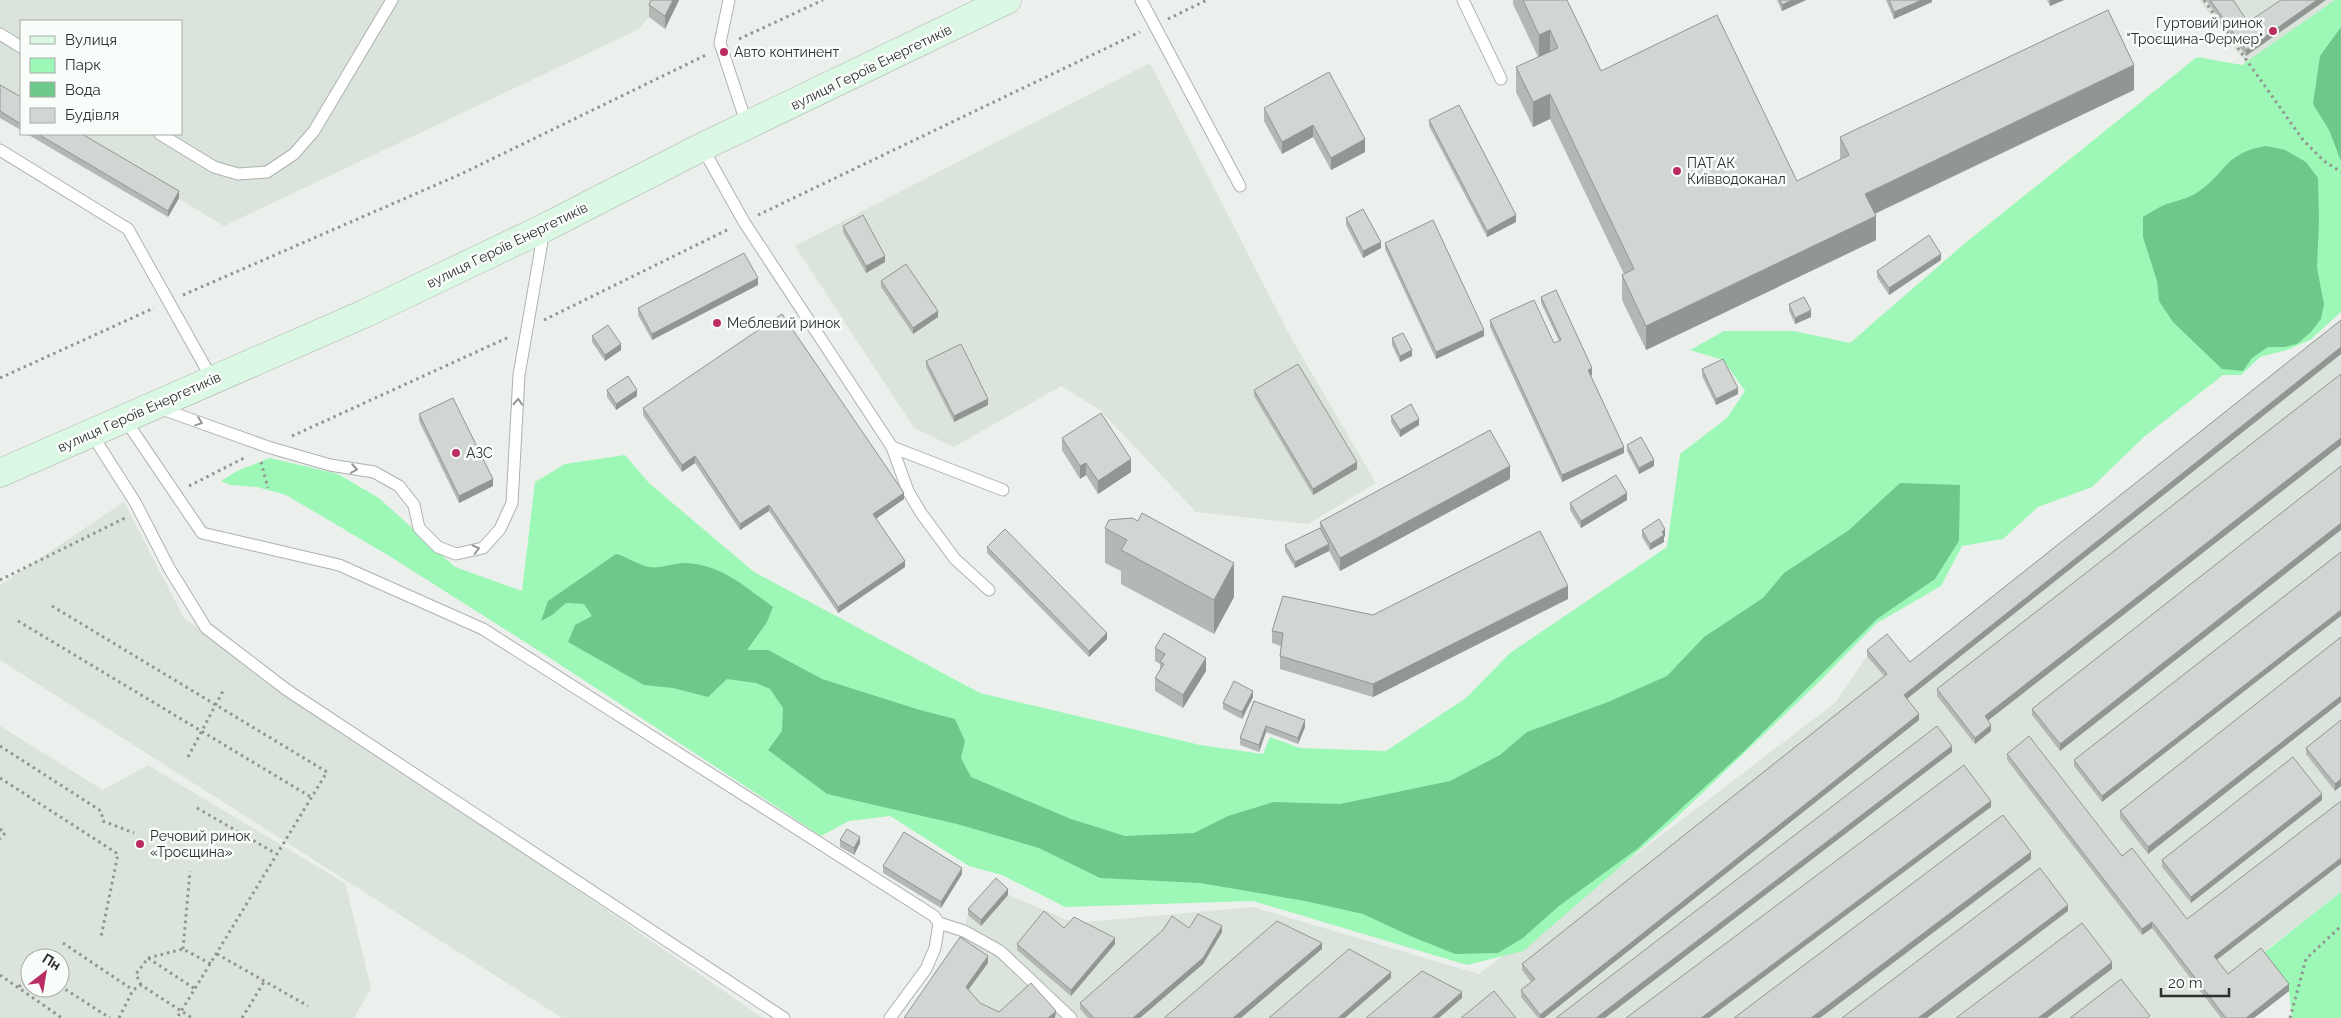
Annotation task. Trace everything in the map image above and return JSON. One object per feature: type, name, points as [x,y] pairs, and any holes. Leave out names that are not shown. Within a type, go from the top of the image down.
[{"type":"street","name":"вулиця Героїв Енергетиків","points":[[0,473],[91,434],[212,378],[366,312],[544,228],[702,147],[748,127],[1007,0]]},
{"type":"lane","points":[[162,135],[214,167],[238,174],[267,172],[294,154],[314,130],[392,0]]},
{"type":"lane","points":[[729,0],[720,43],[748,127]]},
{"type":"lane","points":[[1141,0],[1240,186]]},
{"type":"lane","points":[[1463,0],[1501,79]]},
{"type":"lane","points":[[0,34],[20,46]]},
{"type":"lane","points":[[702,147],[744,222],[892,448],[908,491],[921,513],[954,559],[989,590]]},
{"type":"lane","points":[[0,150],[128,229],[212,378]]},
{"type":"lane","points":[[153,406],[265,448],[330,465],[374,472],[399,486],[414,505],[419,528],[438,547],[456,554],[483,548],[500,529],[512,503],[519,375],[544,228]]},
{"type":"lane","points":[[124,418],[202,533],[339,565],[483,629],[934,916],[939,923],[964,931],[1000,951],[1071,1018]]},
{"type":"lane","points":[[91,434],[140,510],[169,568],[206,628],[287,690],[784,1018]]},
{"type":"lane","points":[[892,448],[1004,490]]},
{"type":"lane","points":[[890,1018],[926,968],[935,948],[939,923]]},
{"type":"path","points":[[0,378],[168,302],[461,174],[823,0]]},
{"type":"path","points":[[175,493],[265,448],[528,328],[1207,0]]},
{"type":"path","points":[[2204,0],[2304,140],[2324,162],[2341,172]]},
{"type":"path","points":[[265,448],[261,467],[268,488]]},
{"type":"path","points":[[0,580],[140,510]]},
{"type":"path","points":[[52,606],[326,772],[275,853],[217,954],[177,1018]]},
{"type":"path","points":[[18,622],[311,797]]},
{"type":"path","points":[[188,757],[224,689]]},
{"type":"path","points":[[0,746],[101,810],[103,820],[134,833]]},
{"type":"path","points":[[0,778],[118,854],[101,937]]},
{"type":"path","points":[[197,808],[275,853]]},
{"type":"path","points":[[0,828],[5,832],[0,839]]},
{"type":"path","points":[[183,949],[190,871]]},
{"type":"path","points":[[2290,1018],[2306,959],[2341,926]]},
{"type":"path","points":[[63,943],[133,990]]},
{"type":"path","points":[[192,1018],[141,984],[136,974],[148,958],[183,949],[211,964]]},
{"type":"path","points":[[217,954],[308,1006]]},
{"type":"path","points":[[148,958],[195,989]]},
{"type":"path","points":[[0,974],[62,1018]]},
{"type":"path","points":[[242,1018],[264,982]]},
{"type":"path","points":[[119,1018],[133,990],[141,984]]},
{"type":"path","points":[[70,992],[110,1018]]},
{"type":"shaded area","points":[[0,0],[656,0],[649,17],[639,29],[224,226],[74,135],[182,135],[182,20],[20,20],[20,103],[0,91]]},
{"type":"shaded area","name":"Гуртовий ринок \"Троєщина-Фермер\"","points":[[2199,0],[2341,0],[2247,65]]},
{"type":"shaded area","points":[[1150,63],[1290,336],[1376,483],[1308,524],[1196,512],[1100,410],[1061,386],[954,447],[914,428],[795,246]]},
{"type":"shaded area","points":[[2341,326],[2341,892],[2261,954],[2254,1018],[908,1018],[960,943],[968,915],[996,884],[1009,895],[1074,923],[1253,907],[1479,974],[1835,703],[1867,656],[1910,668]]},
{"type":"shaded area","points":[[124,502],[184,618],[763,1018],[562,1018],[0,660],[0,585]]},
{"type":"shaded area","name":"Речовий ринок «Троєщина»","points":[[0,726],[103,790],[148,765],[345,883],[371,988],[354,1018],[0,1018]]},
{"type":"green space","points":[[2335,0],[2341,0],[2341,312],[2310,340],[2287,350],[2260,357],[2241,375],[2223,375],[2145,436],[2092,487],[2038,507],[2003,539],[1962,546],[1941,586],[1877,623],[1819,682],[1675,819],[1523,951],[1467,965],[1253,901],[1065,907],[1002,875],[969,866],[890,816],[849,821],[821,836],[550,658],[391,557],[286,495],[257,487],[231,485],[221,481],[237,471],[270,458],[338,474],[379,498],[455,567],[522,591],[535,482],[565,464],[625,455],[649,483],[754,572],[980,693],[1200,745],[1263,754],[1270,737],[1300,748],[1386,751],[1466,698],[1510,653],[1667,547],[1680,454],[1727,418],[1745,391],[1723,360],[1690,350],[1724,331],[1794,331],[1850,343],[1964,244],[2197,57],[2242,65]]},
{"type":"green space","points":[[2341,892],[2341,1018],[2292,1018],[2289,991],[2261,955]]},
{"type":"water","points":[[2341,27],[2341,161],[2329,130],[2313,104],[2320,56]]},
{"type":"water","points":[[2266,146],[2285,150],[2306,162],[2318,178],[2317,268],[2324,304],[2321,319],[2311,332],[2297,344],[2285,347],[2268,347],[2252,358],[2243,371],[2222,369],[2173,322],[2159,301],[2157,281],[2143,237],[2143,217],[2164,205],[2193,195],[2204,188],[2232,160],[2252,149]]},
{"type":"water","points":[[1900,483],[1960,485],[1959,541],[1935,579],[1877,619],[1743,752],[1637,849],[1559,906],[1523,938],[1498,953],[1455,954],[1363,914],[1305,901],[1200,883],[1100,878],[1039,848],[957,824],[827,794],[768,750],[782,731],[783,708],[770,689],[756,683],[727,679],[708,697],[673,688],[644,685],[568,642],[575,625],[592,616],[584,604],[566,603],[552,615],[541,621],[548,601],[616,554],[649,567],[684,563],[709,567],[742,584],[773,607],[767,622],[747,650],[768,650],[822,679],[955,719],[965,741],[961,758],[971,777],[1071,819],[1125,836],[1194,833],[1228,816],[1274,802],[1340,804],[1450,781],[1500,755],[1527,732],[1608,702],[1667,676],[1704,637],[1763,598],[1784,573],[1849,530]]},
{"type":"building","points":[[651,0],[673,0],[665,16],[649,5]]},
{"type":"building","name":"ПАТ АК Київводоканал","points":[[1523,0],[1567,0],[1601,71],[1717,15],[1797,181],[1849,155],[1840,137],[2108,10],[2134,65],[1865,194],[1876,216],[1646,326],[1622,275],[1634,269],[1550,94],[1533,102],[1516,67],[1558,48],[1550,30],[1539,35]]},
{"type":"building","points":[[1780,0],[1792,0],[1782,5]]},
{"type":"building","points":[[1889,0],[1922,0],[1894,12]]},
{"type":"building","points":[[2210,0],[2233,0],[2248,22],[2281,0],[2317,0],[2246,50]]},
{"type":"building","points":[[1329,72],[1365,139],[1331,158],[1313,125],[1282,142],[1264,108]]},
{"type":"building","points":[[0,85],[20,96],[20,123],[0,111]]},
{"type":"building","points":[[1459,105],[1516,215],[1487,231],[1429,120]]},
{"type":"building","points":[[40,135],[84,135],[179,191],[168,211]]},
{"type":"building","points":[[1363,209],[1381,242],[1363,251],[1346,218]]},
{"type":"building","points":[[863,215],[885,256],[866,266],[843,226]]},
{"type":"building","points":[[1433,220],[1484,330],[1436,352],[1385,243]]},
{"type":"building","points":[[1929,235],[1941,254],[1889,288],[1877,271]]},
{"type":"building","points":[[744,253],[758,278],[652,334],[638,308]]},
{"type":"building","points":[[906,264],[938,311],[913,328],[881,281]]},
{"type":"building","points":[[1556,290],[1592,368],[1588,370],[1624,447],[1562,475],[1490,320],[1534,300],[1554,343],[1561,340],[1541,297]]},
{"type":"building","points":[[1804,297],[1811,310],[1795,318],[1789,304]]},
{"type":"building","points":[[782,314],[904,493],[873,514],[905,561],[838,607],[769,505],[740,524],[695,456],[682,465],[643,408]]},
{"type":"building","points":[[2341,320],[2341,347],[1904,695],[1919,714],[1540,1015],[1521,990],[1535,979],[1522,964],[1887,674],[1867,650],[1887,634],[1910,662]]},
{"type":"building","points":[[608,325],[621,344],[605,355],[592,336]]},
{"type":"building","points":[[1403,333],[1412,350],[1400,356],[1392,338]]},
{"type":"building","points":[[961,344],[988,399],[954,416],[926,361]]},
{"type":"building","points":[[1723,359],[1738,388],[1716,399],[1702,369]]},
{"type":"building","points":[[1298,364],[1357,462],[1313,489],[1254,390]]},
{"type":"building","points":[[2341,374],[2341,438],[1985,716],[1991,725],[1975,738],[1937,689]]},
{"type":"building","points":[[628,376],[637,390],[616,404],[607,390]]},
{"type":"building","name":"АЗС","points":[[453,398],[493,479],[459,496],[419,414]]},
{"type":"building","points":[[1411,404],[1419,419],[1400,430],[1391,416]]},
{"type":"building","points":[[1101,413],[1131,459],[1098,481],[1086,463],[1080,466],[1062,438]]},
{"type":"building","points":[[1490,430],[1510,466],[1340,558],[1320,522]]},
{"type":"building","points":[[1641,437],[1654,460],[1639,468],[1627,445]]},
{"type":"building","points":[[2341,466],[2341,523],[2060,744],[2032,709]]},
{"type":"building","points":[[1616,475],[1627,493],[1581,521],[1570,503]]},
{"type":"building","points":[[1142,513],[1234,563],[1214,600],[1121,550],[1127,540],[1105,528],[1109,520],[1132,518],[1138,521]]},
{"type":"building","points":[[1659,519],[1665,529],[1662,532],[1664,535],[1650,544],[1642,530]]},
{"type":"building","points":[[1320,528],[1329,544],[1295,562],[1285,545]]},
{"type":"building","points":[[1005,529],[1107,633],[1089,651],[987,547]]},
{"type":"building","points":[[1540,531],[1568,586],[1373,684],[1280,656],[1283,633],[1272,631],[1283,596],[1373,615]]},
{"type":"building","points":[[2341,552],[2341,610],[2102,796],[2074,760]]},
{"type":"building","points":[[1164,633],[1206,658],[1183,695],[1155,678],[1164,664],[1160,662],[1165,654],[1155,648]]},
{"type":"building","points":[[2341,637],[2341,696],[2148,847],[2120,811]]},
{"type":"building","points":[[1234,681],[1253,691],[1242,712],[1223,703]]},
{"type":"building","points":[[1254,701],[1305,720],[1298,738],[1266,726],[1259,745],[1240,738]]},
{"type":"building","points":[[2341,720],[2341,779],[2335,784],[2306,748]]},
{"type":"building","points":[[1937,726],[1952,746],[1596,1018],[1556,1018]]},
{"type":"building","points":[[2029,736],[2122,856],[2132,848],[2187,919],[2341,801],[2341,858],[2214,956],[2228,974],[2261,948],[2289,984],[2246,1018],[2226,1018],[2152,922],[2142,929],[2007,754]]},
{"type":"building","points":[[2293,757],[2322,794],[2191,897],[2162,860]]},
{"type":"building","points":[[1964,765],[1991,801],[1701,1018],[1626,1018]]},
{"type":"building","points":[[2003,815],[2031,852],[1811,1018],[1734,1018]]},
{"type":"building","points":[[847,829],[860,837],[854,848],[840,840]]},
{"type":"building","points":[[904,832],[962,868],[941,902],[883,866]]},
{"type":"building","points":[[2040,868],[2068,905],[1918,1018],[1842,1018]]},
{"type":"building","points":[[996,878],[1008,889],[981,920],[968,909]]},
{"type":"building","points":[[1044,911],[1064,928],[1074,917],[1115,938],[1071,990],[1017,944]]},
{"type":"building","points":[[1198,914],[1222,926],[1203,958],[1133,1018],[1094,1018],[1080,1003],[1163,930],[1172,916],[1189,928]]},
{"type":"building","points":[[1277,921],[1322,943],[1233,1018],[1164,1018]]},
{"type":"building","points":[[2082,923],[2112,962],[2038,1018],[1956,1018]]},
{"type":"building","points":[[960,937],[988,956],[966,987],[980,1003],[999,1012],[1031,983],[1056,1011],[1048,1018],[904,1018]]},
{"type":"building","points":[[1349,949],[1391,972],[1338,1018],[1269,1018]]},
{"type":"building","points":[[1422,971],[1462,992],[1432,1018],[1366,1018]]},
{"type":"building","points":[[2121,979],[2150,1016],[2147,1018],[2070,1018]]},
{"type":"building","points":[[1494,991],[1516,1018],[1461,1018]]},
{"type":"place","name":"Гуртовий ринок \"Троєщина-Фермер\"","points":[[2273,31]]},
{"type":"place","name":"Авто континент","points":[[724,52]]},
{"type":"place","name":"ПАТ АК Київводоканал","points":[[1677,171]]},
{"type":"place","name":"Меблевий ринок","points":[[717,323]]},
{"type":"place","name":"АЗС","points":[[456,453]]},
{"type":"place","name":"Речовий ринок «Троєщина»","points":[[140,844]]}]
